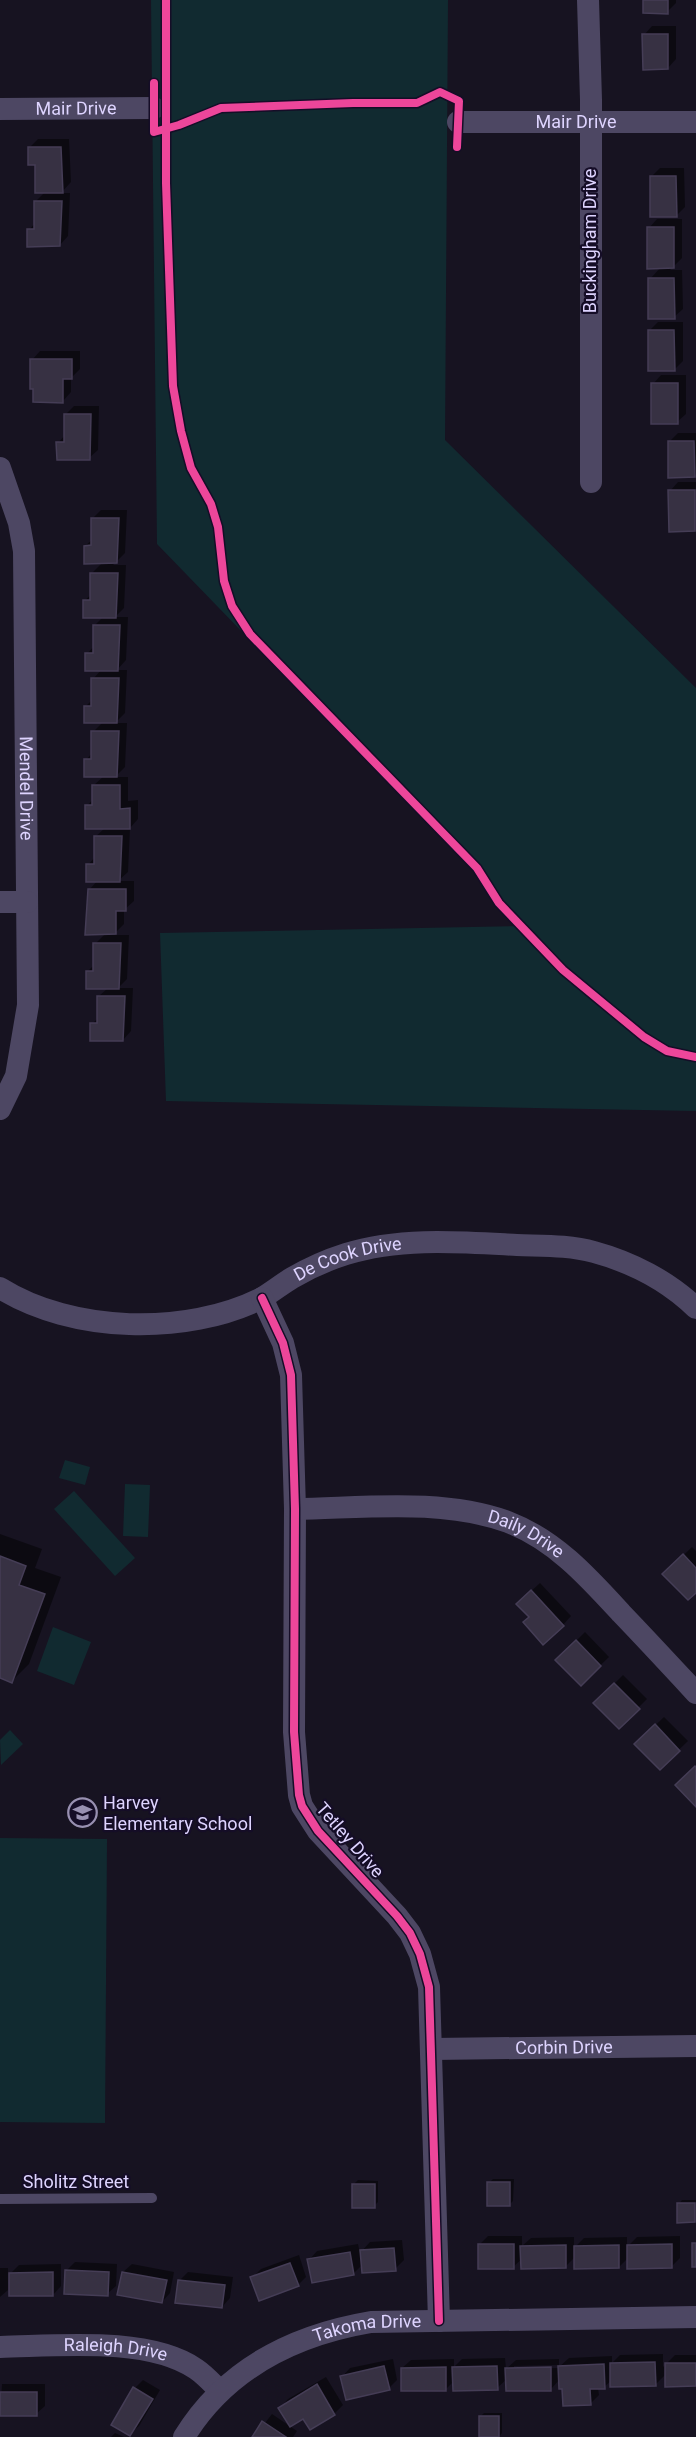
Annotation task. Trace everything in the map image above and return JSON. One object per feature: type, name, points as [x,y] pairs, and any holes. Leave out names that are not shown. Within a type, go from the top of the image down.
[{"type":"street","name":"Buckingham Drive","points":[[588,0],[591,122],[591,482]]},
{"type":"street","name":"Mair Drive","points":[[0,109],[154,108]]},
{"type":"street","name":"Mair Drive","points":[[458,122],[696,122]]},
{"type":"street","name":"Mendel Drive","points":[[0,468],[13,501],[24,551],[27,902],[27,1017],[15,1076],[0,1109]]},
{"type":"street","points":[[0,902],[27,902]]},
{"type":"street","name":"De Cook Drive","points":[[0,1288],[14,1297],[51,1311],[118,1323],[193,1320],[229,1311],[262,1298],[317,1265],[368,1247],[419,1243],[488,1244],[570,1247],[593,1252],[640,1269],[663,1282],[696,1308]]},
{"type":"street","name":"Tetley Drive","points":[[262,1298],[283,1343],[291,1375],[295,1509],[294,1732],[299,1795],[302,1806],[318,1831],[410,1933],[420,1954],[429,1987],[439,2321]]},
{"type":"street","name":"Daily Drive","points":[[295,1509],[410,1507],[450,1509],[508,1522],[533,1533],[576,1564],[696,1693]]},
{"type":"street","name":"Corbin Drive","points":[[432,2049],[696,2046]]},
{"type":"street","name":"Takoma Drive","points":[[184,2437],[220,2391],[261,2360],[290,2344],[313,2336],[371,2322],[696,2316]]},
{"type":"street","name":"Raleigh Drive","points":[[0,2347],[126,2347],[161,2354],[194,2367],[220,2391]]},
{"type":"lane","name":"Sholitz Street","points":[[0,2199],[152,2198]]},
{"type":"green space","points":[[151,0],[448,0],[445,440],[696,688],[696,1111],[166,1101],[160,933],[527,926],[157,544]]},
{"type":"green space","points":[[65,1460],[90,1467],[85,1485],[59,1478]]},
{"type":"green space","points":[[125,1484],[150,1485],[148,1537],[123,1536]]},
{"type":"green space","points":[[74,1491],[135,1558],[115,1576],[54,1509]]},
{"type":"green space","points":[[53,1627],[91,1642],[74,1685],[37,1671]]},
{"type":"green space","points":[[10,1730],[23,1744],[1,1765],[0,1740]]},
{"type":"green space","points":[[0,1838],[107,1839],[105,2123],[0,2122]]},
{"type":"building","points":[[643,0],[668,0],[668,14],[643,13]]},
{"type":"building","points":[[642,34],[668,34],[668,69],[643,70]]},
{"type":"building","points":[[28,147],[61,147],[63,193],[35,193],[35,165],[28,165]]},
{"type":"building","points":[[650,176],[676,176],[677,217],[650,217]]},
{"type":"building","points":[[34,201],[62,201],[60,246],[27,247],[27,229],[34,229]]},
{"type":"building","points":[[647,227],[674,227],[674,268],[647,269]]},
{"type":"building","points":[[648,278],[674,278],[675,319],[648,319]]},
{"type":"building","points":[[648,330],[674,330],[675,371],[648,371]]},
{"type":"building","points":[[30,359],[72,359],[72,379],[63,379],[63,403],[33,402],[33,389],[30,389]]},
{"type":"building","points":[[651,383],[678,383],[678,424],[651,424]]},
{"type":"building","points":[[64,414],[91,414],[90,460],[57,460],[56,442],[64,442]]},
{"type":"building","points":[[668,441],[694,441],[695,477],[668,478]]},
{"type":"building","points":[[668,490],[695,490],[695,531],[669,532]]},
{"type":"building","points":[[91,518],[119,518],[117,563],[84,564],[84,546],[91,545]]},
{"type":"building","points":[[90,573],[118,573],[116,618],[83,618],[83,600],[90,600]]},
{"type":"building","points":[[93,625],[120,625],[118,671],[85,671],[85,653],[93,653]]},
{"type":"building","points":[[91,678],[119,678],[117,723],[84,723],[84,706],[91,706]]},
{"type":"building","points":[[91,731],[119,731],[117,777],[84,777],[84,759],[91,759]]},
{"type":"building","points":[[92,785],[120,785],[120,809],[130,808],[130,829],[85,829],[85,805],[92,805]]},
{"type":"building","points":[[94,836],[122,836],[120,882],[86,882],[86,864],[94,864]]},
{"type":"building","points":[[88,889],[126,889],[126,911],[116,911],[116,934],[85,935]]},
{"type":"building","points":[[93,943],[121,943],[119,989],[86,989],[86,971],[93,971]]},
{"type":"building","points":[[97,996],[125,996],[123,1041],[90,1041],[90,1023],[97,1023]]},
{"type":"building","points":[[683,1554],[696,1568],[696,1593],[688,1600],[662,1574]]},
{"type":"building","points":[[0,1556],[26,1566],[19,1585],[45,1594],[12,1683],[0,1678]]},
{"type":"building","points":[[531,1590],[564,1626],[543,1645],[523,1622],[529,1617],[516,1604]]},
{"type":"building","points":[[576,1640],[601,1666],[581,1686],[555,1660]]},
{"type":"building","points":[[614,1683],[640,1709],[619,1729],[593,1703]]},
{"type":"building","points":[[655,1724],[680,1751],[660,1770],[634,1744]]},
{"type":"building","points":[[696,1767],[696,1807],[675,1785]]},
{"type":"building","points":[[487,2182],[510,2182],[510,2206],[487,2206]]},
{"type":"building","points":[[352,2184],[375,2184],[375,2208],[352,2208]]},
{"type":"building","points":[[677,2203],[695,2203],[695,2222],[677,2223]]},
{"type":"building","points":[[692,2243],[696,2243],[696,2267],[692,2267]]},
{"type":"building","points":[[478,2244],[514,2244],[514,2269],[478,2269]]},
{"type":"building","points":[[672,2244],[672,2268],[627,2269],[627,2245]]},
{"type":"building","points":[[566,2245],[566,2268],[521,2269],[520,2246]]},
{"type":"building","points":[[619,2245],[619,2268],[574,2269],[574,2246]]},
{"type":"building","points":[[394,2248],[396,2271],[362,2273],[360,2250]]},
{"type":"building","points":[[350,2252],[354,2275],[312,2283],[307,2259]]},
{"type":"building","points":[[290,2263],[299,2286],[259,2301],[250,2277]]},
{"type":"building","points":[[65,2270],[109,2272],[108,2296],[64,2294]]},
{"type":"building","points":[[53,2272],[53,2296],[9,2296],[9,2273]]},
{"type":"building","points":[[122,2272],[167,2280],[162,2303],[117,2295]]},
{"type":"building","points":[[178,2280],[225,2285],[222,2308],[175,2303]]},
{"type":"building","points":[[655,2362],[656,2386],[610,2387],[610,2363]]},
{"type":"building","points":[[665,2363],[696,2363],[696,2386],[665,2387]]},
{"type":"building","points":[[604,2364],[605,2389],[590,2389],[591,2405],[563,2406],[562,2389],[559,2389],[558,2366]]},
{"type":"building","points":[[384,2366],[390,2390],[346,2400],[340,2376]]},
{"type":"building","points":[[497,2366],[498,2390],[453,2391],[452,2367]]},
{"type":"building","points":[[446,2367],[446,2391],[401,2391],[401,2368]]},
{"type":"building","points":[[551,2367],[551,2391],[506,2391],[505,2368]]},
{"type":"building","points":[[317,2384],[335,2415],[310,2430],[303,2419],[290,2427],[278,2408]]},
{"type":"building","points":[[133,2387],[153,2399],[130,2436],[111,2425]]},
{"type":"building","points":[[0,2392],[37,2392],[37,2416],[0,2416]]},
{"type":"building","points":[[479,2416],[499,2416],[499,2437],[479,2437]]},
{"type":"building","points":[[262,2421],[286,2437],[252,2437]]},
{"type":"cycle path","points":[[166,0],[166,183],[173,386],[181,431],[191,468],[211,504],[218,527],[224,581],[232,606],[250,634],[477,868],[499,903],[563,970],[644,1037],[667,1051],[696,1057]]},
{"type":"cycle path","points":[[154,83],[154,132],[179,125],[221,108],[417,103],[440,92],[459,101],[457,147]]},
{"type":"cycle path","points":[[262,1298],[283,1343],[291,1375],[295,1509],[294,1732],[299,1795],[302,1806],[318,1831],[410,1933],[420,1954],[429,1987],[439,2321]]},
{"type":"place","name":"Harvey Elementary School","points":[[82,1813]]}]
